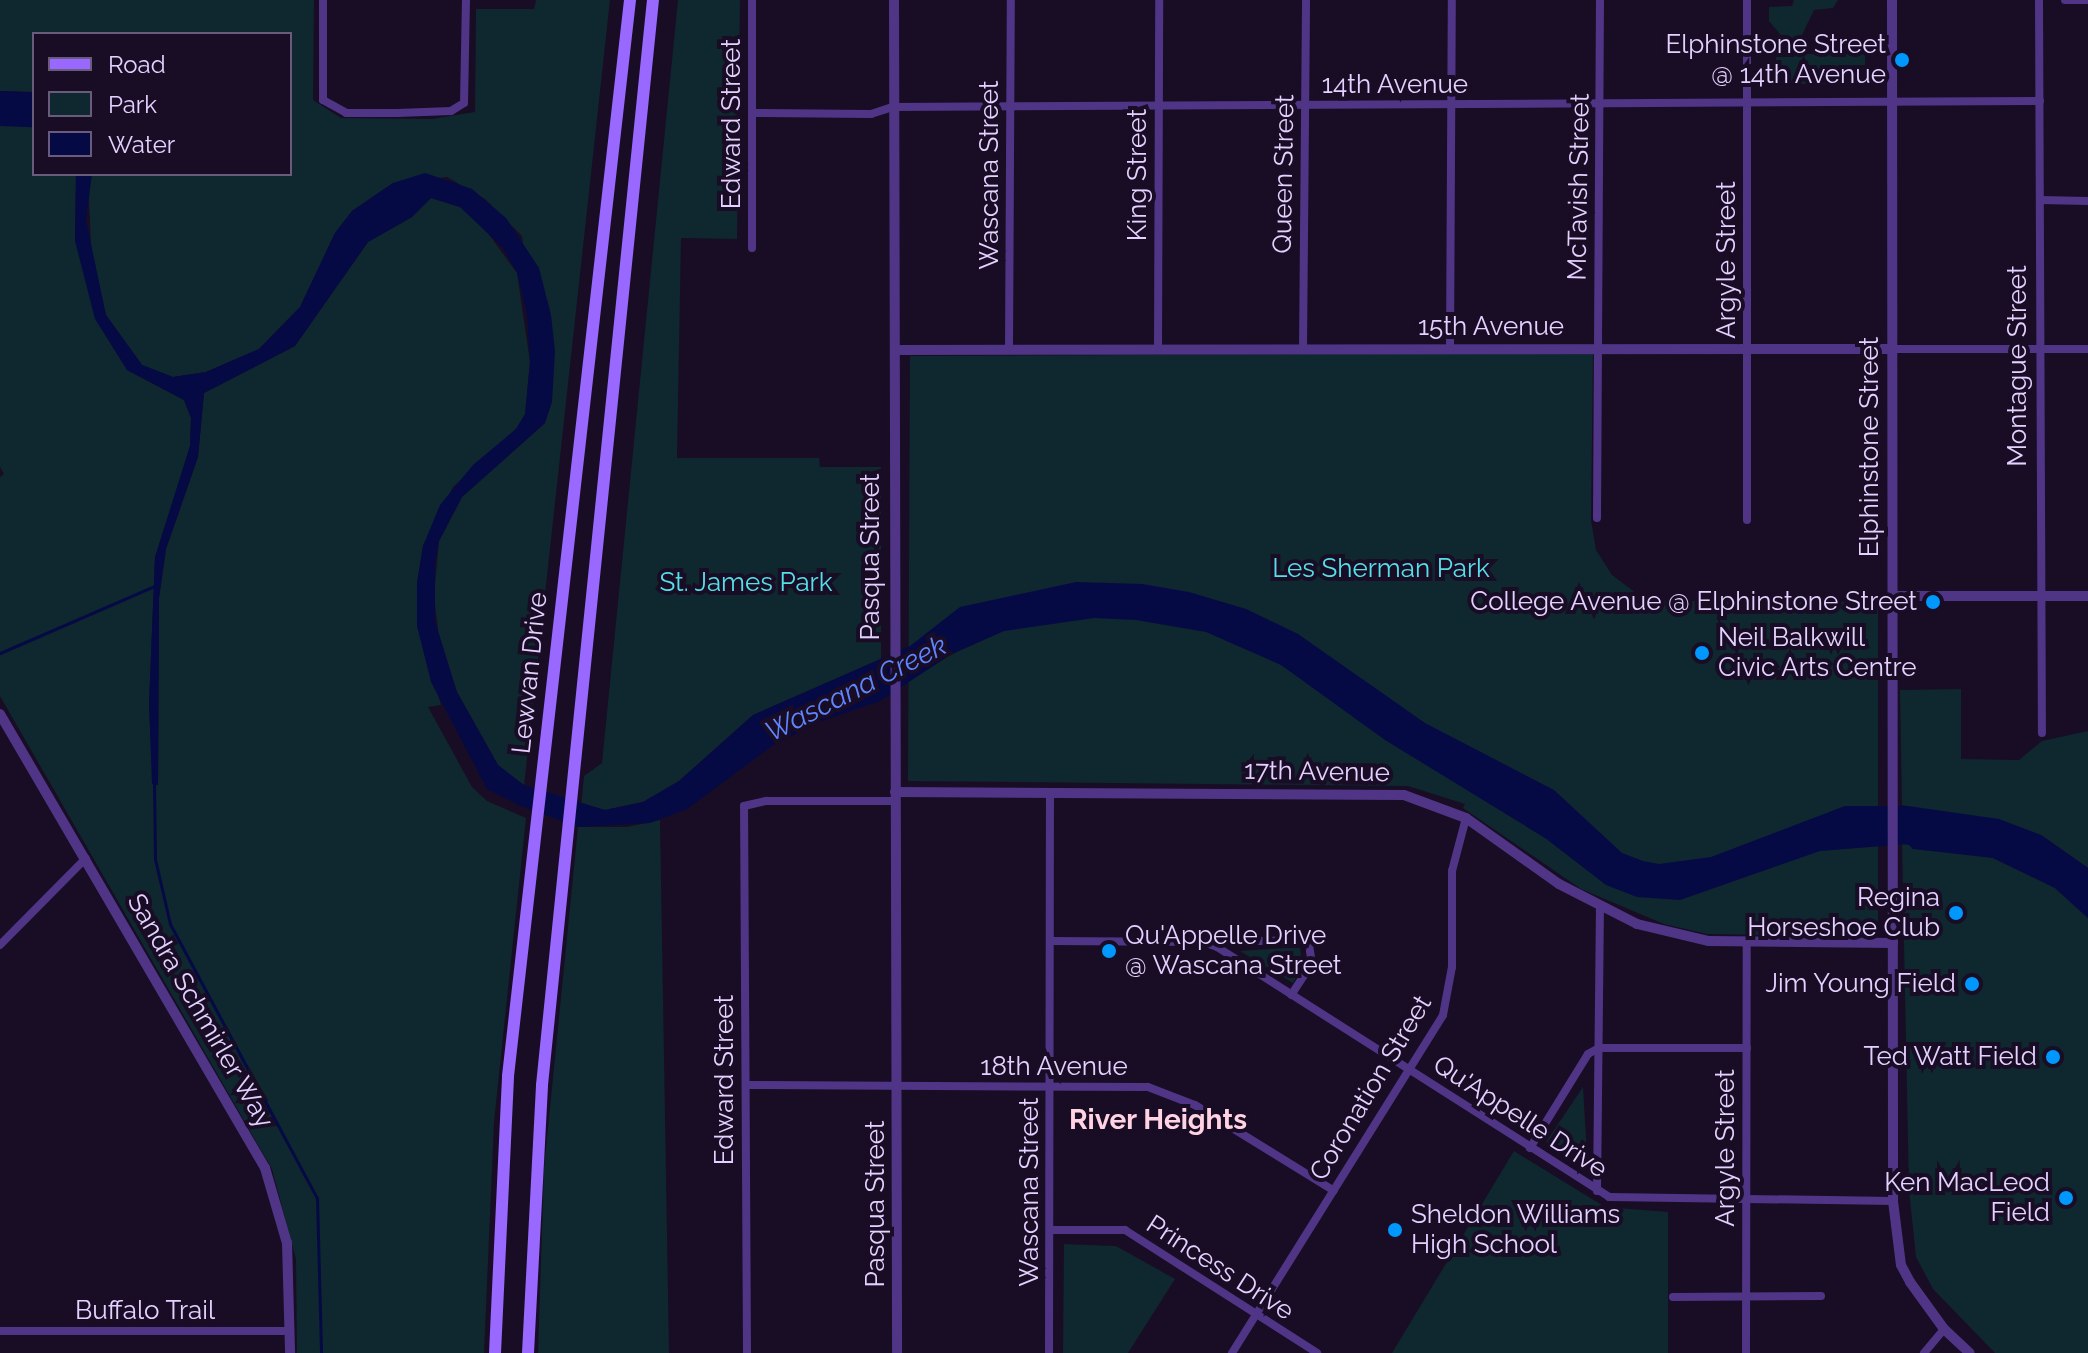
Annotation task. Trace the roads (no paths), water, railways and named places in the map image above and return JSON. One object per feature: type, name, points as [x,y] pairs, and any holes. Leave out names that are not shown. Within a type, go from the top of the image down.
[{"type":"main road","name":"Lewvan Drive","points":[[495,1353],[502,1151],[543,759],[630,0]]},
{"type":"main road","name":"Lewvan Drive","points":[[528,1353],[535,1155],[653,0]]},
{"type":"street","points":[[323,0],[323,100],[346,113],[451,111],[464,103],[466,0]]},
{"type":"street","name":"Edward Street","points":[[752,0],[752,248]]},
{"type":"street","name":"Pasqua Street","points":[[894,0],[893,714],[898,1086],[897,1353]]},
{"type":"street","name":"Wascana Street","points":[[1009,350],[1011,0]]},
{"type":"street","name":"King Street","points":[[1158,349],[1159,0]]},
{"type":"street","name":"Queen Street","points":[[1303,349],[1306,0]]},
{"type":"street","points":[[1450,349],[1452,0]]},
{"type":"street","name":"McTavish Street","points":[[1597,518],[1600,0]]},
{"type":"street","name":"Argyle Street","points":[[1747,0],[1747,520]]},
{"type":"street","name":"Elphinstone Street","points":[[1892,0],[1893,1201],[1901,1265],[1944,1329]]},
{"type":"street","name":"Montague Street","points":[[2039,0],[2042,733]]},
{"type":"street","points":[[2065,0],[2088,0]]},
{"type":"street","name":"14th Avenue","points":[[752,113],[871,114],[893,107],[2040,101]]},
{"type":"street","points":[[2040,200],[2088,201]]},
{"type":"street","name":"15th Avenue","points":[[895,350],[2088,349]]},
{"type":"street","points":[[1892,596],[2088,596]]},
{"type":"street","name":"Sandra Schmirler Way","points":[[0,714],[265,1168],[285,1230],[290,1353]]},
{"type":"street","name":"Wascana Street","points":[[1049,1353],[1050,792]]},
{"type":"street","name":"17th Avenue","points":[[744,806],[766,801],[1050,792],[1380,793],[1431,802],[1466,818],[1600,907],[1675,934],[1747,943],[1893,943]]},
{"type":"street","name":"Edward Street","points":[[744,806],[747,1353]]},
{"type":"street","name":"Coronation Street","points":[[1232,1353],[1409,1070],[1448,997],[1452,871],[1466,818]]},
{"type":"street","points":[[0,945],[86,858]]},
{"type":"street","points":[[1597,1191],[1600,907]]},
{"type":"street","points":[[1050,941],[1301,940],[1309,945],[1312,963],[1291,995]]},
{"type":"street","name":"Qu'Appelle Drive","points":[[1204,942],[1597,1191],[1625,1201],[1893,1201]]},
{"type":"street","name":"Argyle Street","points":[[1746,1353],[1747,943]]},
{"type":"street","points":[[1530,1148],[1588,1054],[1599,1048],[1747,1048]]},
{"type":"street","name":"18th Avenue","points":[[746,1085],[1148,1087],[1195,1105],[1334,1191]]},
{"type":"street","name":"Princess Drive","points":[[1050,1230],[1125,1230],[1317,1353]]},
{"type":"street","points":[[1673,1297],[1821,1296]]},
{"type":"street","points":[[1924,1353],[1944,1329],[1970,1353]]},
{"type":"street","name":"Buffalo Trail","points":[[0,1331],[289,1331]]},
{"type":"water","points":[[0,91],[32,92],[32,127],[0,126]]},
{"type":"water","name":"Wascana Creek","points":[[425,173],[472,189],[506,218],[539,268],[551,315],[555,351],[552,402],[545,423],[462,497],[439,541],[435,563],[435,621],[457,692],[498,765],[524,785],[605,810],[643,802],[679,781],[753,715],[910,646],[960,607],[1076,582],[1142,584],[1189,592],[1246,609],[1298,634],[1425,723],[1554,790],[1622,853],[1643,861],[1659,864],[1711,857],[1845,806],[1908,806],[1999,819],[2041,835],[2088,868],[2088,918],[2055,888],[1993,858],[1913,849],[1908,844],[1820,851],[1680,900],[1637,897],[1606,885],[1545,838],[1385,740],[1281,665],[1206,632],[1136,620],[1094,618],[1004,631],[950,655],[880,701],[819,722],[772,746],[687,809],[650,823],[578,827],[521,806],[487,789],[431,682],[417,626],[417,583],[423,546],[440,505],[473,465],[516,429],[525,414],[530,362],[527,314],[517,273],[503,248],[460,207],[431,198],[412,217],[368,242],[295,346],[204,393],[198,457],[166,549],[159,598],[158,785],[152,784],[149,704],[155,557],[190,446],[191,418],[184,400],[127,370],[95,319],[75,241],[76,176],[92,176],[86,220],[106,315],[142,365],[173,377],[206,372],[259,349],[300,307],[335,233],[352,211],[393,183]]},
{"type":"waterway","points":[[0,653],[154,586]]},
{"type":"waterway","points":[[154,784],[155,859],[170,924],[317,1198],[321,1353]]},
{"type":"place","name":"Elphinstone Street @ 14th Avenue","points":[[1902,60]]},
{"type":"place","name":"College Avenue @ Elphinstone Street","points":[[1933,602]]},
{"type":"place","name":"Neil Balkwill Civic Arts Centre","points":[[1702,653]]},
{"type":"place","name":"Regina Horseshoe Club","points":[[1956,913]]},
{"type":"place","name":"Qu'Appelle Drive @ Wascana Street","points":[[1109,951]]},
{"type":"place","name":"Jim Young Field","points":[[1972,984]]},
{"type":"place","name":"Ted Watt Field","points":[[2053,1057]]},
{"type":"place","name":"Ken MacLeod Field","points":[[2066,1198]]},
{"type":"place","name":"Sheldon Williams High School","points":[[1395,1230]]},
{"type":"district","name":"River Heights","points":[[1158,1120]]},
{"type":"park label","name":"Les Sherman Park","points":[[1381,569]]},
{"type":"park label","name":"St. James Park","points":[[746,583]]}]
